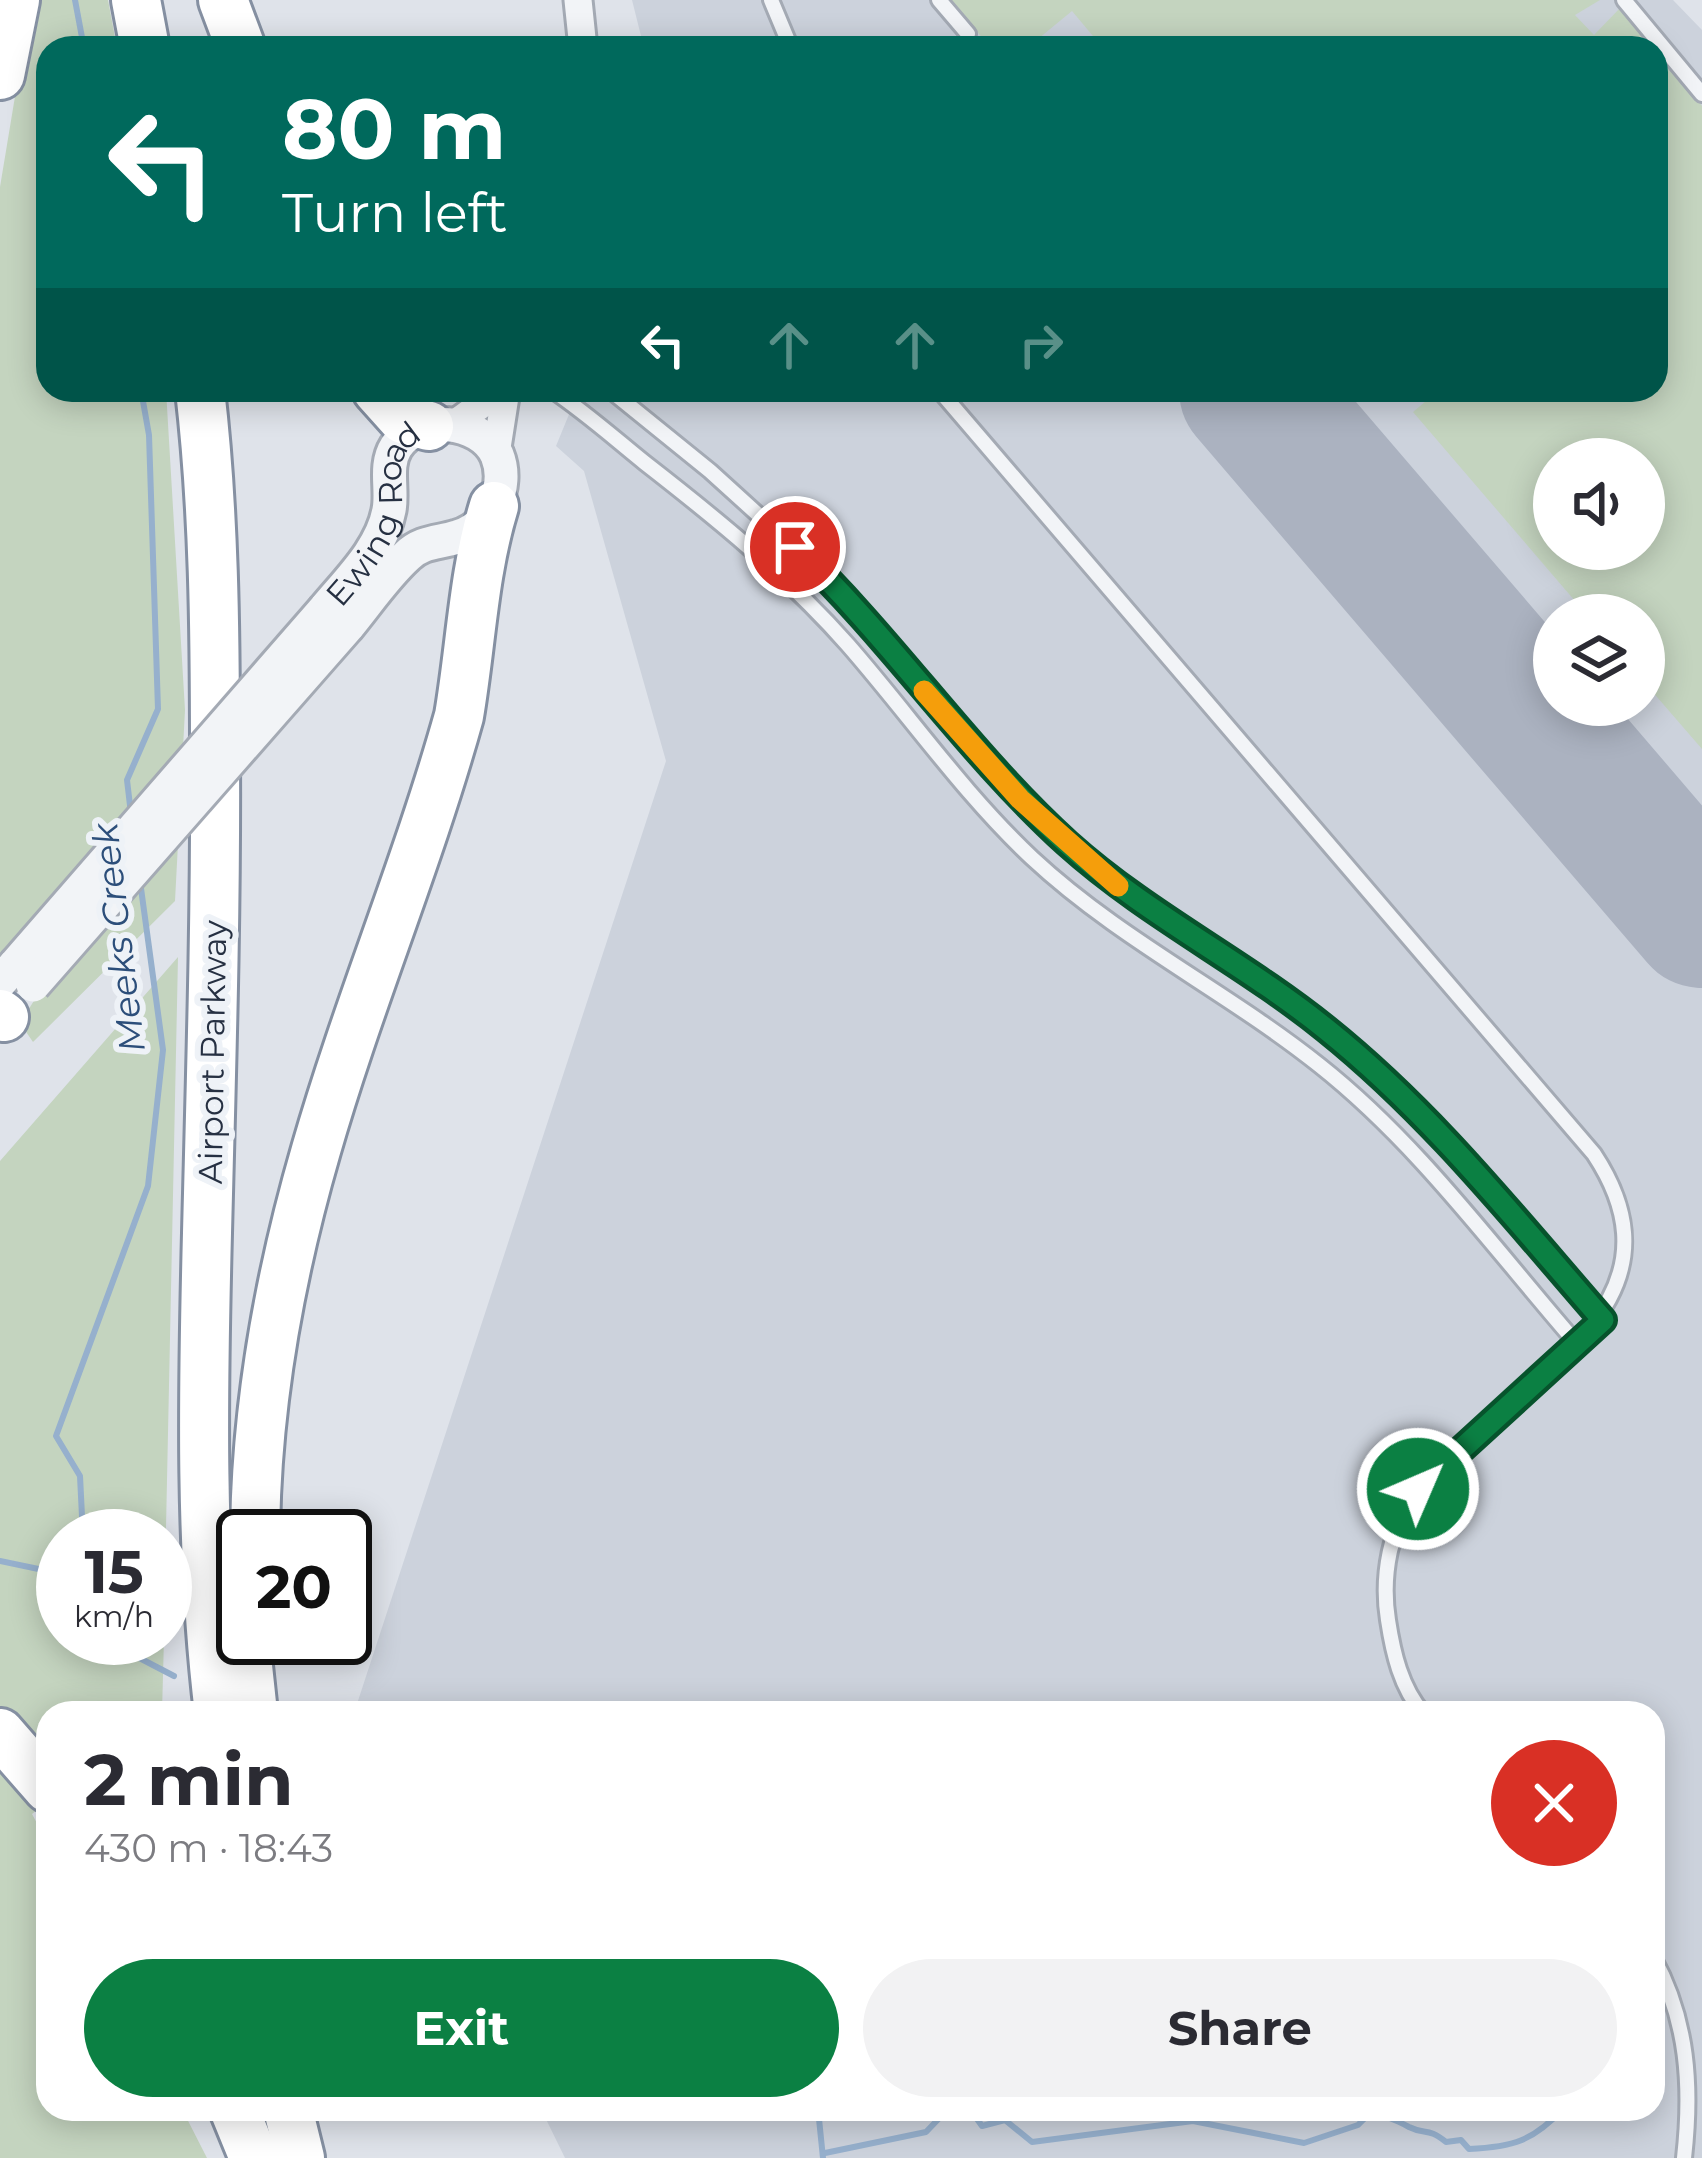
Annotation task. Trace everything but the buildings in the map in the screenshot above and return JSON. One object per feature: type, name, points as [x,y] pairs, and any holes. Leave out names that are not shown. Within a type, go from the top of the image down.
[{"type":"highway","points":[[0,74],[15,0]]},
{"type":"highway","points":[[136,0],[143,36]]},
{"type":"highway","points":[[167,0],[174,36]]},
{"type":"highway","points":[[223,0],[236,36]]},
{"type":"highway","name":"Airport Parkway","points":[[201,402],[211,518],[215,687],[215,904],[203,1406],[210,1636],[218,1701]]},
{"type":"highway","name":"Airport Parkway","points":[[229,402],[246,620],[232,1442],[236,1509]]},
{"type":"highway","points":[[388,402],[403,418],[441,425]]},
{"type":"highway","points":[[255,1509],[280,1292],[316,1149],[454,735],[472,644],[481,546],[494,506]]},
{"type":"highway","points":[[248,1665],[252,1701]]},
{"type":"highway","points":[[254,1701],[255,1665]]},
{"type":"highway","points":[[0,1733],[36,1774]]},
{"type":"highway","points":[[239,2121],[254,2158]]},
{"type":"highway","points":[[291,2121],[300,2158]]},
{"type":"highway","points":[[320,2121],[329,2158]]},
{"type":"street","points":[[578,0],[582,36]]},
{"type":"street","points":[[441,425],[483,402]]},
{"type":"street","points":[[494,506],[500,489],[496,454],[504,402]]},
{"type":"street","name":"Ewing Road","points":[[336,618],[382,535],[391,503],[390,465],[395,448],[416,430],[441,425],[473,432],[496,454]]},
{"type":"street","name":"Ewing Road","points":[[9,997],[336,618],[419,547],[472,530],[494,506]]},
{"type":"lane","points":[[771,0],[786,36]]},
{"type":"lane","points":[[940,0],[968,34]]},
{"type":"lane","points":[[1624,0],[1654,36]]},
{"type":"lane","points":[[1668,53],[1702,94]]},
{"type":"lane","points":[[567,402],[717,518],[780,574],[849,646],[980,806],[1058,880],[1132,940],[1277,1034],[1358,1099],[1433,1175],[1577,1346]]},
{"type":"lane","points":[[625,402],[818,569],[997,775],[1070,846],[1150,910],[1306,1013],[1393,1085],[1460,1154],[1603,1320]]},
{"type":"lane","points":[[949,402],[1604,1168],[1623,1216],[1626,1250],[1618,1291],[1603,1320],[1430,1474],[1400,1520],[1387,1573],[1386,1607],[1401,1674],[1416,1701]]},
{"type":"lane","points":[[1665,1983],[1678,2012],[1686,2049],[1684,2158]]},
{"type":"shaded area","points":[[632,0],[1673,0],[1702,30],[1702,2158],[565,2158],[547,2121],[1665,2121],[1665,1701],[358,1701],[666,761],[584,471],[556,446],[574,402],[1668,402],[1668,36],[641,36]]},
{"type":"green space","points":[[31,0],[108,0],[115,36],[36,36],[36,402],[167,402],[185,710],[175,901],[33,1042],[20,1023],[42,988],[0,954],[0,187]]},
{"type":"green space","points":[[950,0],[1600,0],[1575,15],[1594,35],[1621,7],[1644,36],[1093,36],[1072,11],[1042,36],[981,36]]},
{"type":"green space","points":[[1668,65],[1702,106],[1702,749],[1665,706],[1665,594],[1569,594],[1548,570],[1665,570],[1665,438],[1533,438],[1533,552],[1413,412],[1425,402],[1668,402]]},
{"type":"green space","points":[[178,957],[166,1509],[36,1509],[36,1665],[163,1665],[162,1701],[36,1701],[36,1811],[32,1814],[36,1822],[36,2121],[188,2121],[207,2158],[0,2158],[0,1161]]},
{"type":"waterway","name":"Meeks Creek","points":[[75,0],[82,36]]},
{"type":"waterway","name":"Meeks Creek","points":[[131,814],[127,780],[158,709],[149,435],[143,402]]},
{"type":"waterway","name":"Meeks Creek","points":[[82,1509],[80,1476],[56,1436],[148,1186],[163,1050],[140,881]]},
{"type":"waterway","points":[[0,1561],[36,1568]]},
{"type":"waterway","name":"Meeks Creek","points":[[153,1665],[174,1676]]},
{"type":"waterway","name":"Meeks Creek","points":[[819,2121],[823,2158]]},
{"type":"waterway","points":[[825,2153],[926,2132],[937,2121]]},
{"type":"waterway","points":[[978,2121],[982,2126],[1001,2121]]},
{"type":"waterway","points":[[1006,2121],[1032,2142],[1193,2121]]},
{"type":"waterway","points":[[1193,2121],[1304,2143],[1362,2121]]},
{"type":"waterway","points":[[1397,2121],[1446,2142],[1461,2140],[1469,2149],[1521,2140],[1550,2121]]},
{"type":"runway","points":[[1261,402],[1702,916]]},
{"type":"slow traffic","points":[[924,691],[1020,799],[1118,886]]},
{"type":"route","points":[[795,547],[882,638],[950,723],[1020,799],[1150,910],[1306,1013],[1381,1074],[1460,1154],[1603,1320],[1418,1489]]}]
